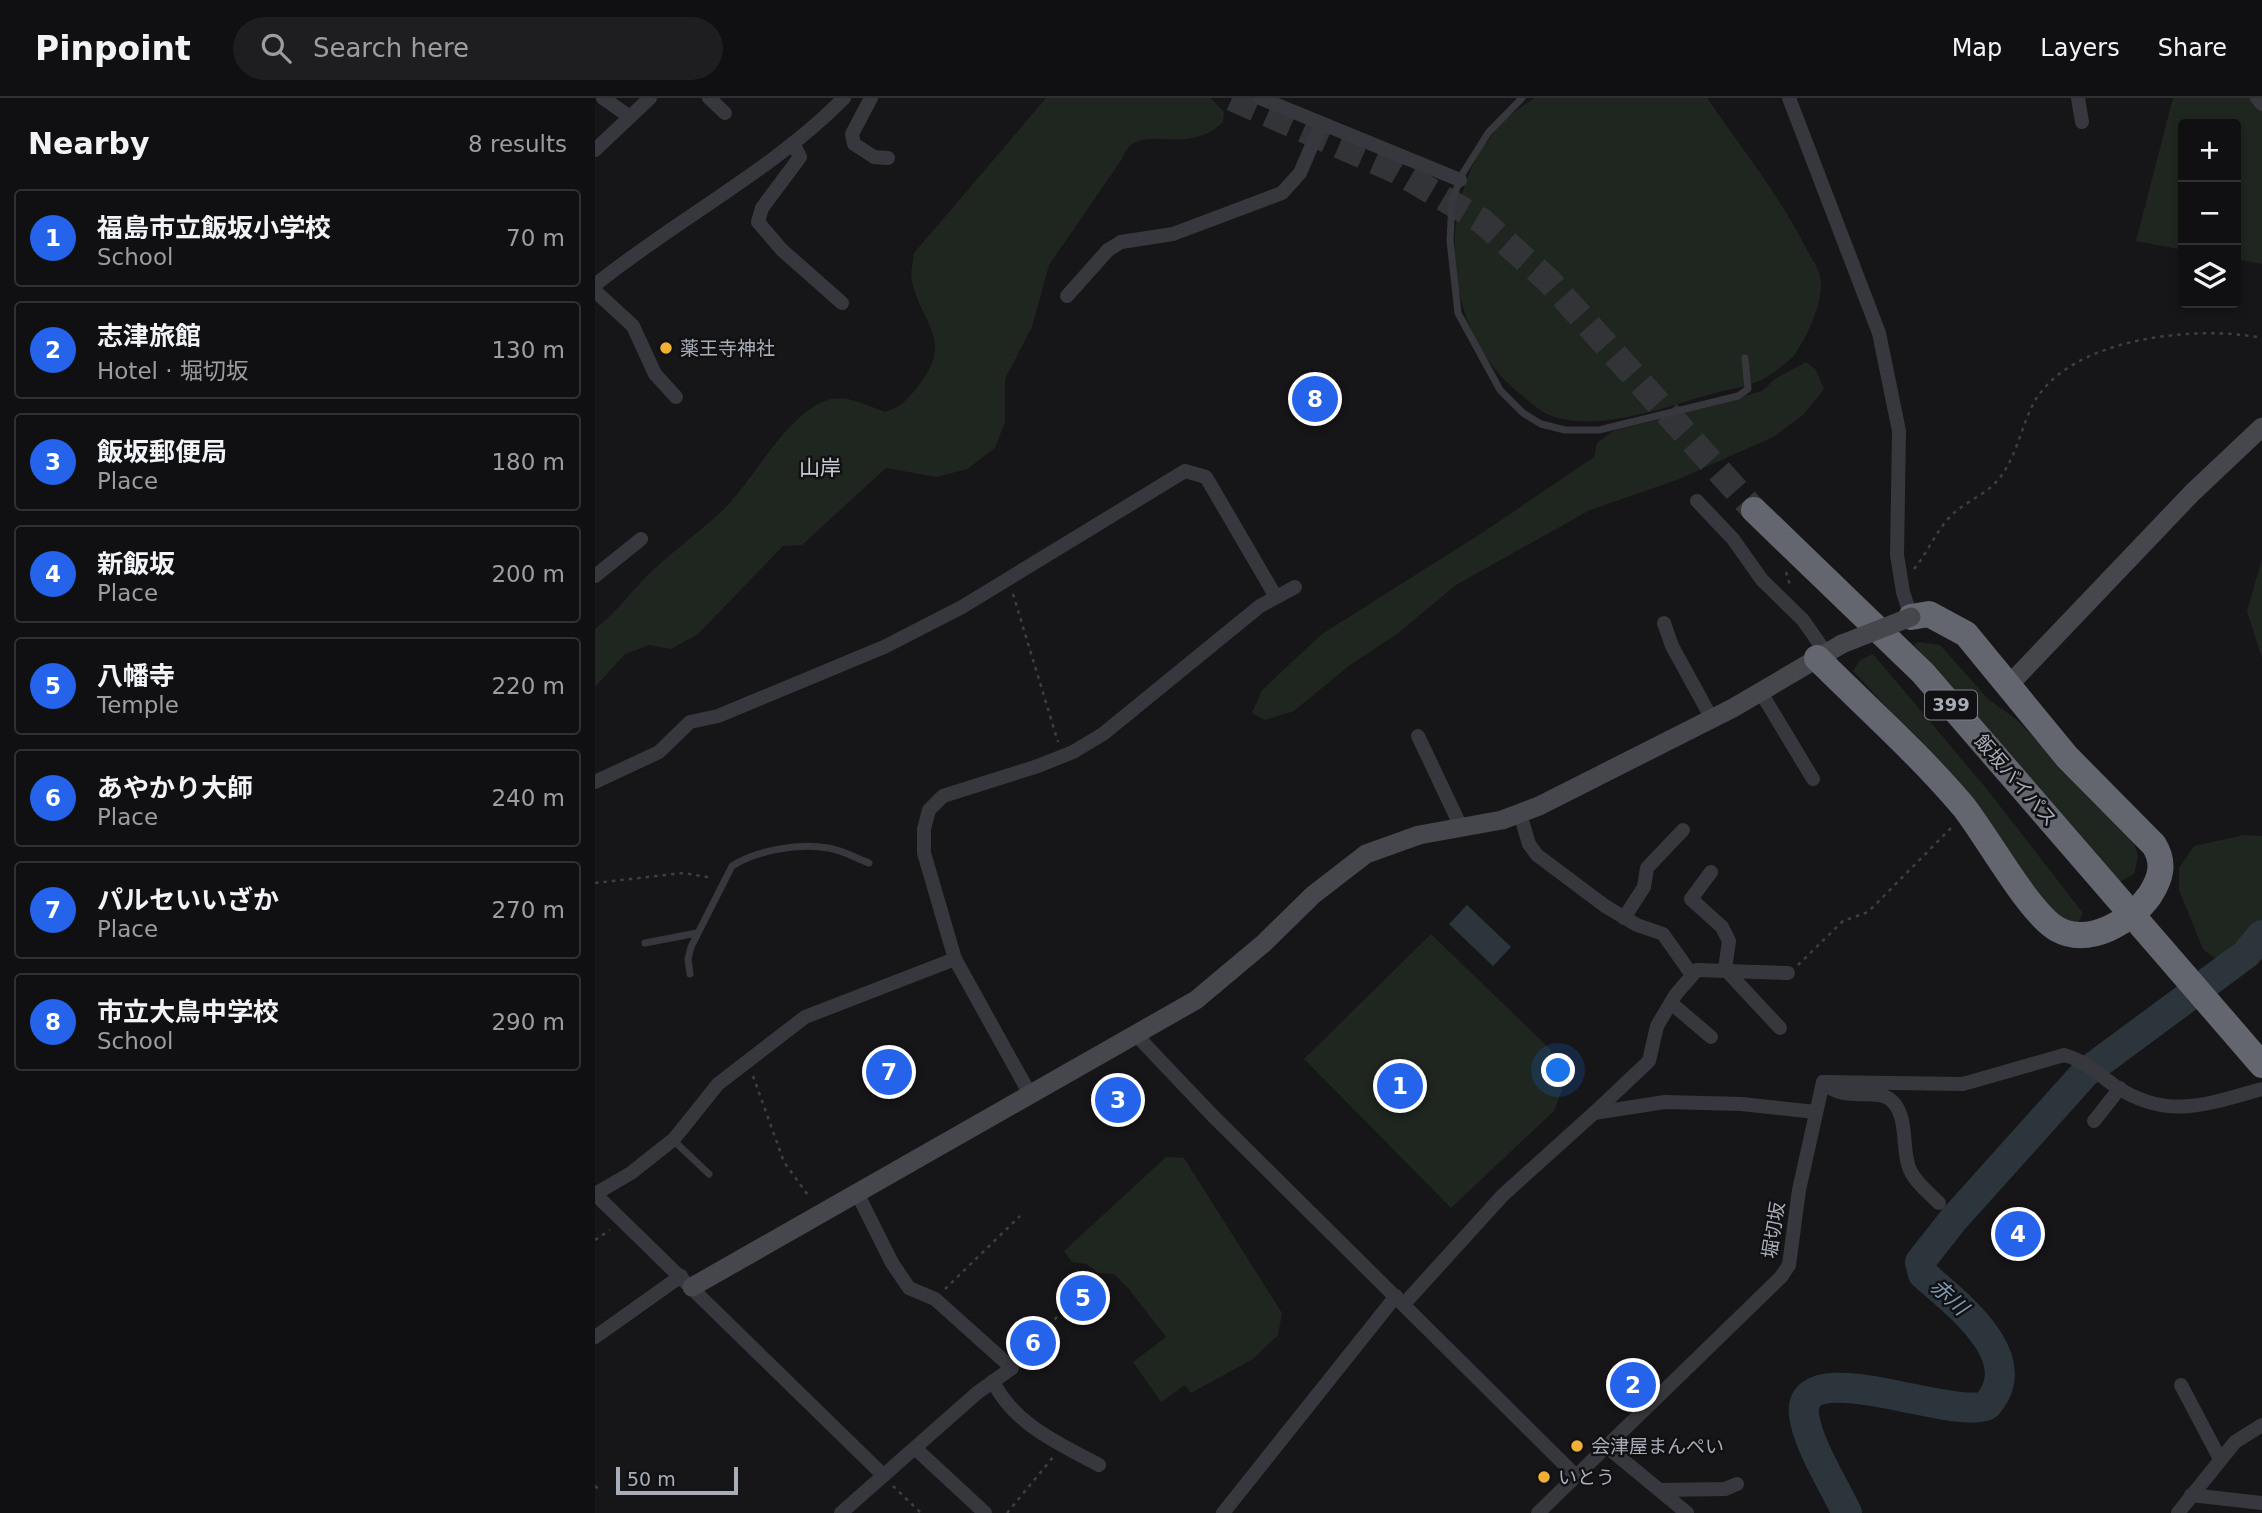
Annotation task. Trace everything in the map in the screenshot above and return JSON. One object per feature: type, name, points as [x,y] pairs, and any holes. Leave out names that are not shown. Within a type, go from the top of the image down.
[{"type":"highway","name":"飯坂バイパス","points":[[1754,510],[1923,673],[2262,1065]]},
{"type":"highway","points":[[1828,651],[1965,809],[2037,910],[2058,929],[2089,933],[2111,927],[2141,925],[2161,871],[2160,855],[2135,825],[2067,757],[1966,634],[1929,614],[1911,617]]},
{"type":"street","points":[[603,98],[630,117]]},
{"type":"street","points":[[595,150],[650,98]]},
{"type":"street","points":[[709,98],[725,113]]},
{"type":"street","points":[[595,284],[664,232],[793,143],[844,98]]},
{"type":"street","points":[[871,98],[852,135],[854,144],[874,157],[888,158]]},
{"type":"street","points":[[1260,98],[1460,180]]},
{"type":"street","points":[[595,1337],[687,1282],[823,1215],[1137,1036],[1205,993],[1355,861],[1394,842],[1520,814],[1712,719],[1828,651],[1911,617],[1897,555],[1899,431],[1879,333],[1789,98]]},
{"type":"street","points":[[2078,98],[2082,122]]},
{"type":"street","points":[[2257,98],[2262,104]]},
{"type":"street","points":[[1067,296],[1108,250],[1121,242],[1174,234],[1282,193],[1300,173],[1321,124]]},
{"type":"street","points":[[793,143],[800,157],[761,208],[758,222],[782,250],[842,303]]},
{"type":"street","points":[[595,291],[633,326],[655,374],[676,397]]},
{"type":"street","points":[[2007,687],[2192,493],[2262,427]]},
{"type":"street","points":[[595,782],[659,752],[690,722],[719,716],[884,647],[962,607],[1185,471],[1206,477],[1276,597]]},
{"type":"street","points":[[1697,501],[1733,539],[1762,580],[1803,620],[1828,651]]},
{"type":"street","points":[[595,576],[641,539]]},
{"type":"street","points":[[1031,1096],[955,959],[924,853],[924,830],[929,810],[943,796],[1062,756],[1103,734],[1260,606],[1295,587]]},
{"type":"street","points":[[1664,623],[1672,646],[1712,719]]},
{"type":"street","points":[[1760,691],[1813,779]]},
{"type":"street","points":[[1417,736],[1462,829]]},
{"type":"street","points":[[1520,814],[1529,844],[1537,855],[1624,918],[1663,934],[1692,975]]},
{"type":"street","points":[[1624,918],[1644,887],[1647,868],[1683,830]]},
{"type":"street","points":[[1711,872],[1691,899],[1722,927],[1729,941],[1725,969]]},
{"type":"street","points":[[882,1474],[595,1194],[631,1172],[673,1140],[718,1084],[747,1060],[816,1012],[955,959]]},
{"type":"street","points":[[1725,969],[1780,1028]]},
{"type":"street","points":[[1223,1513],[1400,1300],[1503,1195],[1649,1061],[1657,1026],[1697,970],[1788,973]]},
{"type":"street","points":[[1671,1003],[1711,1037]]},
{"type":"street","points":[[1137,1036],[1213,1116],[1576,1476]]},
{"type":"street","points":[[1823,1082],[1963,1084],[2064,1055],[2078,1059],[2120,1088],[2150,1103],[2174,1108],[2191,1108],[2262,1089]]},
{"type":"street","points":[[1823,1082],[1831,1091],[1847,1096],[1886,1097],[1894,1103],[1900,1115],[1910,1171],[1939,1203]]},
{"type":"street","name":"堀切坂","points":[[1538,1513],[1775,1284],[1789,1265],[1804,1166],[1823,1082]]},
{"type":"street","points":[[2094,1121],[2120,1088]]},
{"type":"street","points":[[1594,1113],[1665,1102],[1741,1104],[1816,1112]]},
{"type":"street","points":[[841,1513],[882,1474],[916,1449],[993,1381],[1012,1368],[935,1299],[909,1289],[892,1263],[858,1195]]},
{"type":"street","points":[[993,1381],[1005,1401],[1016,1412],[1063,1445],[1100,1465]]},
{"type":"street","points":[[2181,1385],[2220,1459]]},
{"type":"street","points":[[2178,1513],[2235,1442],[2262,1425]]},
{"type":"street","points":[[1606,1446],[1687,1513]]},
{"type":"street","points":[[916,1449],[985,1513]]},
{"type":"street","points":[[1660,1490],[1725,1489],[1737,1484]]},
{"type":"street","points":[[2191,1495],[2262,1503]]},
{"type":"lane","points":[[1523,98],[1488,133],[1460,180],[1452,200],[1450,241],[1458,313],[1500,390],[1523,413],[1541,424],[1565,430],[1599,430],[1738,396],[1748,390],[1745,358]]},
{"type":"lane","points":[[690,974],[688,959],[697,933],[732,866],[742,859],[801,847],[830,848],[869,863]]},
{"type":"lane","points":[[645,943],[697,933]]},
{"type":"lane","points":[[673,1140],[709,1174]]},
{"type":"path","points":[[1901,581],[1921,560],[1954,513],[1998,480],[2035,401],[2055,377],[2102,352],[2170,334],[2216,333],[2262,338]]},
{"type":"path","points":[[1008,578],[1062,756]]},
{"type":"path","points":[[1788,973],[1836,927],[1868,912],[1947,834],[1965,809]]},
{"type":"path","points":[[595,883],[683,873],[724,880]]},
{"type":"path","points":[[747,1060],[784,1162],[823,1215]]},
{"type":"path","points":[[935,1299],[1020,1216]]},
{"type":"path","points":[[1025,1350],[1058,1316]]},
{"type":"path","points":[[1007,1513],[1063,1445]]},
{"type":"path","points":[[882,1474],[921,1513]]},
{"type":"path","points":[[595,1486],[601,1493]]},
{"type":"shaded area","points":[[1046,98],[1211,98],[1224,112],[1223,122],[1209,133],[1194,138],[1150,139],[1138,141],[1129,147],[1049,265],[1032,327],[1005,379],[1005,422],[995,448],[967,469],[937,477],[886,468],[802,545],[783,546],[698,634],[671,649],[649,645],[625,654],[595,687],[595,629],[643,580],[724,509],[796,420],[825,401],[840,398],[885,412],[904,402],[918,386],[929,370],[935,344],[912,281],[914,253]]},
{"type":"shaded area","points":[[1535,98],[1707,98],[1784,209],[1819,273],[1821,285],[1815,315],[1802,344],[1790,359],[1770,375],[1750,384],[1654,411],[1610,420],[1568,420],[1549,415],[1519,393],[1490,362],[1469,325],[1458,284],[1455,241],[1461,199],[1476,159],[1501,125]]},
{"type":"shaded area","points":[[2173,98],[2262,98],[2262,264],[2241,260],[2241,119],[2178,119],[2178,249],[2136,241]]},
{"type":"shaded area","points":[[1806,362],[1816,370],[1824,389],[1804,414],[1775,436],[1677,480],[1590,510],[1456,585],[1397,634],[1350,665],[1294,711],[1265,720],[1252,713],[1262,690],[1322,634],[1485,531],[1594,457],[1597,443],[1613,431],[1762,391],[1775,379]]},
{"type":"shaded area","points":[[2262,559],[2262,658],[2247,611]]},
{"type":"shaded area","points":[[1918,642],[1940,645],[1988,699],[2016,719],[2134,842],[2138,856],[2134,874],[2116,884],[1914,645]]},
{"type":"shaded area","points":[[1873,654],[1986,788],[2083,913],[2078,923],[2060,922],[1958,784],[1853,671],[1860,660]]},
{"type":"shaded area","points":[[2244,835],[2262,836],[2262,957],[2237,976],[2203,949],[2179,890],[2179,868],[2194,846]]},
{"type":"shaded area","points":[[1467,905],[1511,947],[1493,966],[1449,924]]},
{"type":"shaded area","points":[[1431,934],[1550,1049],[1562,1090],[1554,1111],[1451,1208],[1304,1059]]},
{"type":"shaded area","points":[[1166,1157],[1184,1158],[1282,1313],[1278,1335],[1253,1359],[1191,1393],[1185,1385],[1161,1402],[1133,1362],[1166,1337],[1114,1274],[1098,1273],[1087,1264],[1072,1262],[1064,1251]]},
{"type":"waterway","name":"赤川","points":[[1847,1513],[1806,1427],[1804,1415],[1808,1397],[1825,1389],[1850,1388],[1944,1405],[1970,1408],[1987,1405],[1998,1387],[1999,1368],[1994,1350],[1968,1315],[1923,1274],[1920,1262],[1953,1220],[2085,1073],[2246,954],[2262,935]]},
{"type":"tunnel","points":[[1232,98],[1397,171],[1482,221],[1549,281],[1754,510]]},
{"type":"place","name":"薬王寺神社","points":[[666,348]]},
{"type":"place","name":"市立大鳥中学校","points":[[1315,399]]},
{"type":"place","name":"パルセいいざか","points":[[889,1072]]},
{"type":"place","name":"福島市立飯坂小学校","points":[[1400,1086]]},
{"type":"place","name":"飯坂郵便局","points":[[1118,1100]]},
{"type":"place","name":"新飯坂","points":[[2018,1234]]},
{"type":"place","name":"八幡寺","points":[[1083,1298]]},
{"type":"place","name":"あやかり大師","points":[[1033,1343]]},
{"type":"place","name":"志津旅館","points":[[1633,1385]]},
{"type":"place","name":"会津屋まんぺい","points":[[1577,1446]]},
{"type":"place","name":"いとう","points":[[1544,1477]]},
{"type":"district","name":"山岸","points":[[820,468]]}]
